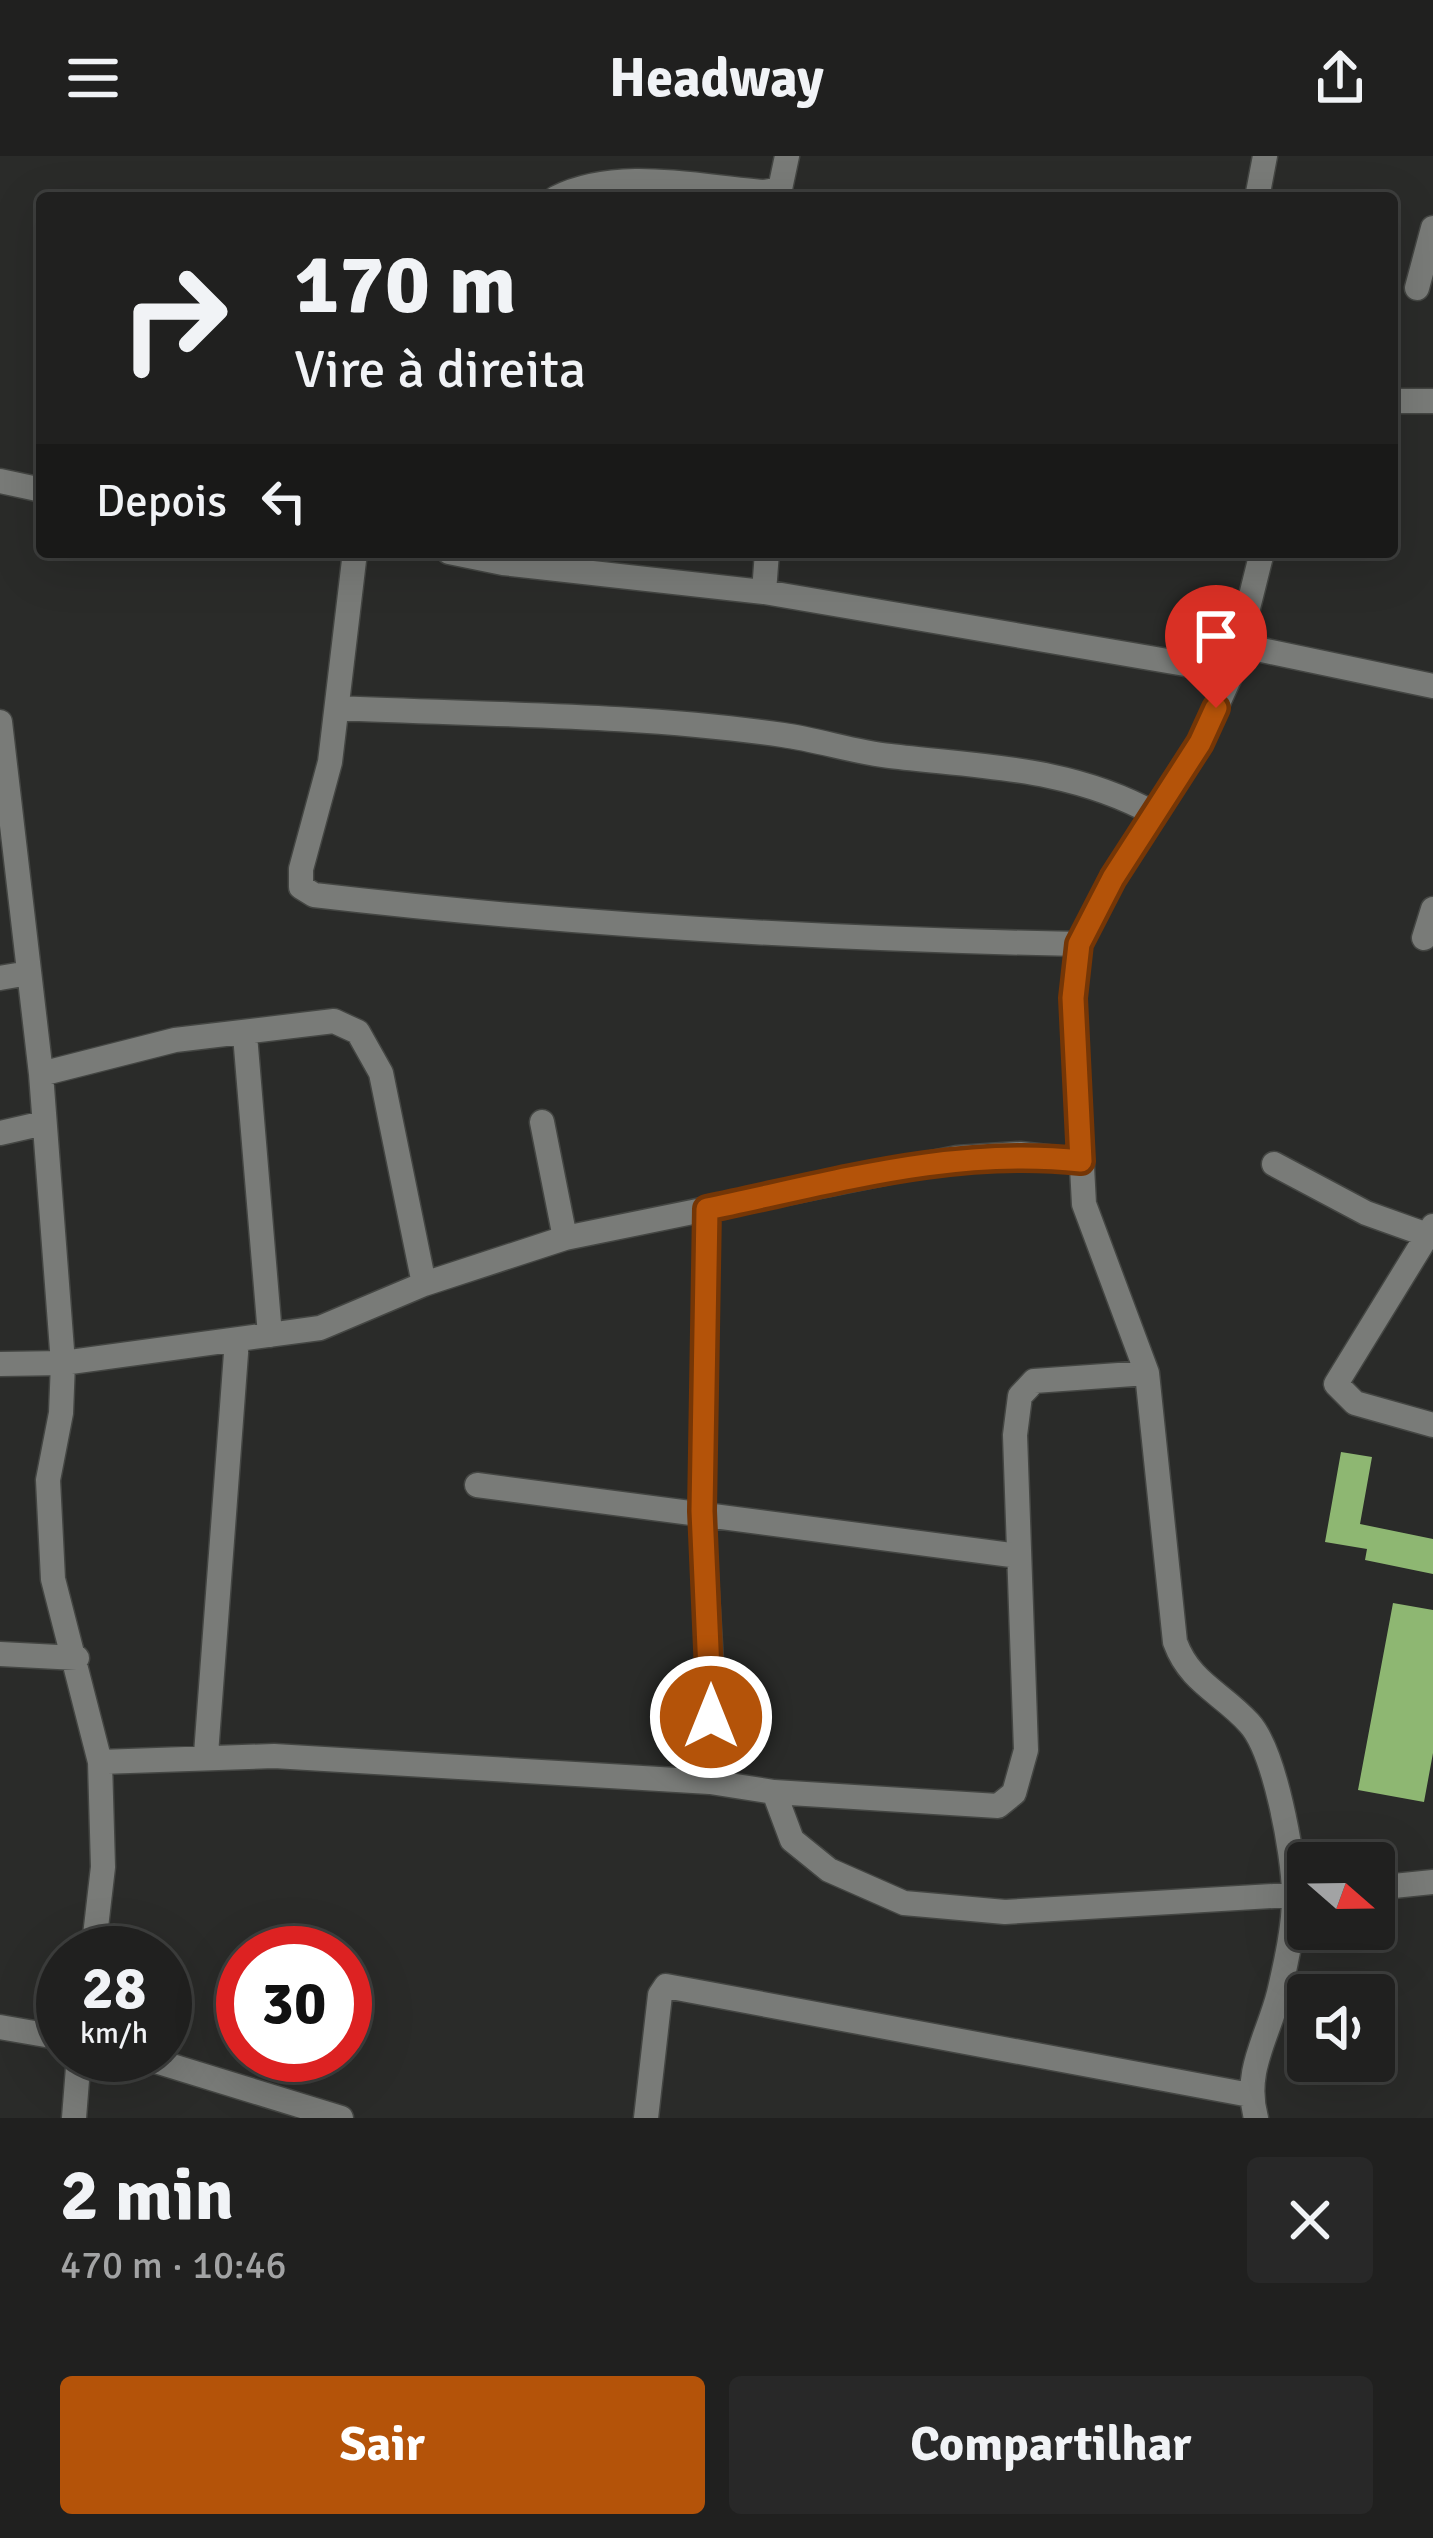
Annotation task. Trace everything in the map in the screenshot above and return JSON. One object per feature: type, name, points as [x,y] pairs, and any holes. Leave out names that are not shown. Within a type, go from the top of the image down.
[{"type":"street","points":[[568,192],[623,181],[764,192],[780,189],[787,156]]},
{"type":"street","points":[[1257,192],[1265,156]]},
{"type":"street","points":[[1417,288],[1433,228]]},
{"type":"street","points":[[1398,400],[1433,401]]},
{"type":"street","points":[[0,481],[36,489]]},
{"type":"street","points":[[355,558],[331,762],[301,869],[301,886],[314,895],[535,921],[819,939],[1079,944]]},
{"type":"street","points":[[478,558],[764,592],[1232,672]]},
{"type":"street","points":[[764,592],[767,558]]},
{"type":"street","points":[[1260,558],[1232,672],[1200,743],[1079,944],[1073,998],[1084,1204],[1147,1372],[1175,1642],[1185,1668],[1252,1726],[1264,1750],[1288,1842]]},
{"type":"street","points":[[1238,645],[1433,686]]},
{"type":"street","points":[[338,708],[635,720],[784,735],[886,756],[1024,767],[1096,787],[1155,814]]},
{"type":"street","points":[[0,722],[1,769],[41,1074],[63,1363],[61,1414],[48,1480],[52,1580],[77,1658],[100,1762],[103,1867],[96,1926]]},
{"type":"street","points":[[1424,938],[1433,909]]},
{"type":"street","points":[[0,978],[29,973]]},
{"type":"street","points":[[41,1074],[175,1040],[334,1021],[358,1032],[381,1073],[424,1284]]},
{"type":"street","points":[[244,1035],[270,1335]]},
{"type":"street","points":[[542,1122],[565,1238]]},
{"type":"street","points":[[0,1132],[44,1124]]},
{"type":"street","points":[[0,1364],[63,1363],[320,1328],[424,1284],[565,1238],[957,1157],[1020,1154],[1081,1161]]},
{"type":"street","points":[[1274,1164],[1366,1213],[1430,1233],[1336,1384],[1355,1403],[1433,1425]]},
{"type":"street","points":[[707,1209],[702,1511],[711,1662],[710,1782]]},
{"type":"street","points":[[206,1754],[238,1340]]},
{"type":"street","points":[[100,1762],[206,1754],[710,1782],[774,1792],[998,1806],[1014,1793],[1026,1750],[1015,1435],[1020,1396],[1034,1381],[1147,1372]]},
{"type":"street","points":[[477,1485],[1019,1556]]},
{"type":"street","points":[[0,1654],[77,1658]]},
{"type":"street","points":[[774,1792],[792,1840],[829,1870],[904,1903],[1005,1912],[1287,1895]]},
{"type":"street","points":[[1395,1886],[1433,1882]]},
{"type":"street","points":[[646,2118],[660,1995],[666,1986],[1253,2106],[1260,2038],[1278,1996],[1288,1950]]},
{"type":"street","points":[[0,2027],[36,2033]]},
{"type":"street","points":[[192,2072],[340,2118]]},
{"type":"street","points":[[74,2118],[77,2082]]},
{"type":"building","points":[[1341,1452],[1372,1457],[1360,1524],[1433,1539],[1433,1574],[1365,1560],[1367,1549],[1325,1542]]},
{"type":"building","points":[[1393,1603],[1433,1610],[1433,1753],[1424,1802],[1358,1790]]},
{"type":"route","points":[[711,1717],[702,1511],[707,1209],[957,1157],[1020,1154],[1081,1161],[1073,998],[1079,944],[1113,878],[1200,743],[1216,708]]}]
